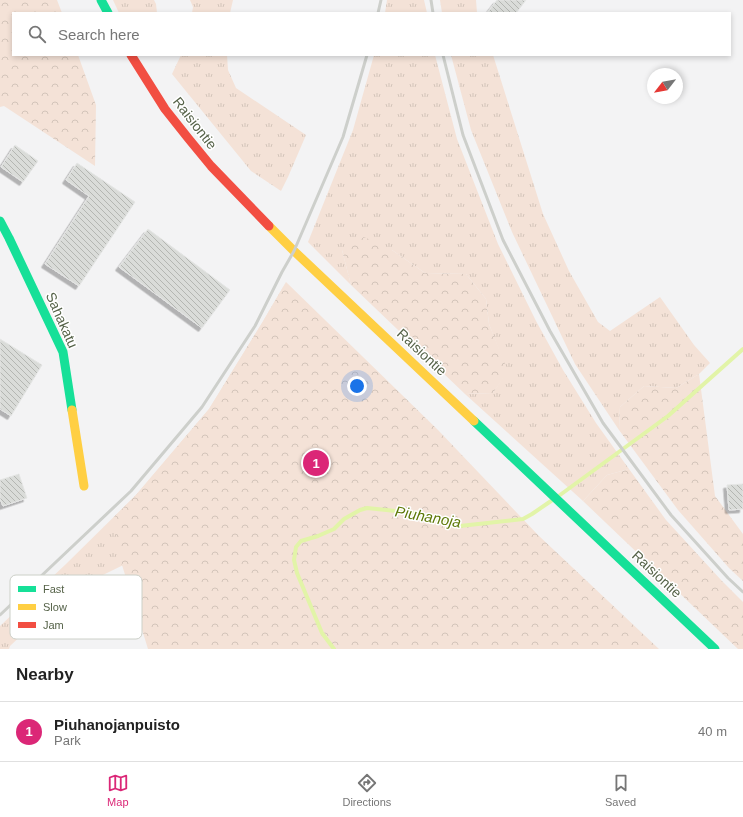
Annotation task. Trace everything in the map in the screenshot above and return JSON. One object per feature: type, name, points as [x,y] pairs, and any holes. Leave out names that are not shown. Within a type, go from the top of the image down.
[{"type":"main road","points":[[102,0],[108,12]]},
{"type":"main road","name":"Raisiontie","points":[[132,56],[165,108],[211,166],[294,251],[716,649]]},
{"type":"main road","name":"Sahakatu","points":[[0,221],[63,352],[84,486]]},
{"type":"green space","points":[[0,0],[57,0],[62,12],[12,12],[12,56],[78,56],[96,105],[95,166],[4,106],[0,107]]},
{"type":"green space","points":[[113,0],[154,0],[157,12],[119,12]]},
{"type":"green space","points":[[190,0],[233,0],[230,12],[192,12],[193,7]]},
{"type":"green space","points":[[387,0],[424,0],[427,12],[385,12]]},
{"type":"green space","points":[[440,0],[476,0],[477,12],[442,12]]},
{"type":"green space","points":[[181,56],[227,56],[228,70],[236,88],[306,135],[281,191],[251,171],[172,74]]},
{"type":"green space","points":[[374,56],[435,56],[457,139],[498,244],[536,321],[563,370],[596,423],[629,469],[607,475],[583,501],[465,394],[493,393],[507,371],[489,324],[486,299],[466,274],[425,273],[392,250],[342,250],[351,285],[308,242],[353,130]]},
{"type":"green space","points":[[451,56],[493,56],[543,214],[569,271],[598,322],[610,331],[660,297],[694,345],[710,363],[699,374],[676,388],[644,386],[620,407],[619,430],[575,364],[512,232],[471,130]]},
{"type":"green space","points":[[364,237],[392,250],[425,273],[466,274],[486,299],[489,324],[508,371],[493,393],[465,394],[351,285],[342,250]]},
{"type":"green space","points":[[286,282],[150,552],[103,575],[54,575],[136,495],[209,409]]},
{"type":"green space","points":[[286,282],[438,430],[538,535],[659,649],[148,649],[142,630],[142,575],[125,575],[113,518],[136,495],[209,409]]},
{"type":"green space","points":[[699,374],[715,496],[743,534],[743,581],[729,568],[678,510],[619,430],[620,407],[644,386],[676,388]]},
{"type":"green space","points":[[629,469],[666,520],[743,602],[743,649],[738,649],[583,501],[607,475]]},
{"type":"green space","points":[[10,617],[10,639],[17,639],[9,649],[0,649],[0,626]]},
{"type":"building","points":[[497,0],[526,0],[517,12],[488,12]]},
{"type":"building","points":[[15,145],[38,161],[23,182],[1,167]]},
{"type":"building","points":[[77,163],[135,202],[79,286],[45,264],[89,196],[66,180]]},
{"type":"building","points":[[148,229],[230,290],[202,328],[119,267]]},
{"type":"building","points":[[0,339],[42,365],[11,416],[0,409]]},
{"type":"building","points":[[19,474],[27,498],[3,506],[0,499],[0,480]]},
{"type":"building","points":[[743,484],[743,509],[729,510],[727,485]]},
{"type":"waterway","name":"Piuhanoja","points":[[560,495],[668,416],[743,349]]},
{"type":"waterway","name":"Piuhanoja","points":[[334,649],[322,633],[297,573],[294,560],[296,547],[301,541],[334,529],[344,519],[360,510],[367,508],[415,513],[460,526],[523,519],[551,501]]},
{"type":"railway","points":[[378,12],[381,0]]},
{"type":"railway","points":[[431,0],[433,12]]},
{"type":"railway","points":[[42,575],[131,491],[202,407],[255,326],[294,251],[343,137],[367,56]]},
{"type":"railway","points":[[443,56],[463,135],[503,240],[550,331],[603,423],[671,515],[728,578],[743,592]]},
{"type":"railway","points":[[0,615],[10,606]]},
{"type":"traffic: fast","points":[[101,0],[107,12]]},
{"type":"traffic: fast","points":[[0,221],[63,352],[72,410]]},
{"type":"traffic: fast","points":[[474,421],[715,649]]},
{"type":"traffic: slow","points":[[269,226],[474,421]]},
{"type":"traffic: slow","points":[[72,410],[84,486]]},
{"type":"traffic: jam","points":[[132,56],[165,109],[188,138],[211,166],[269,226]]},
{"type":"place","name":"Piuhanojanpuisto","points":[[316,463]]}]
